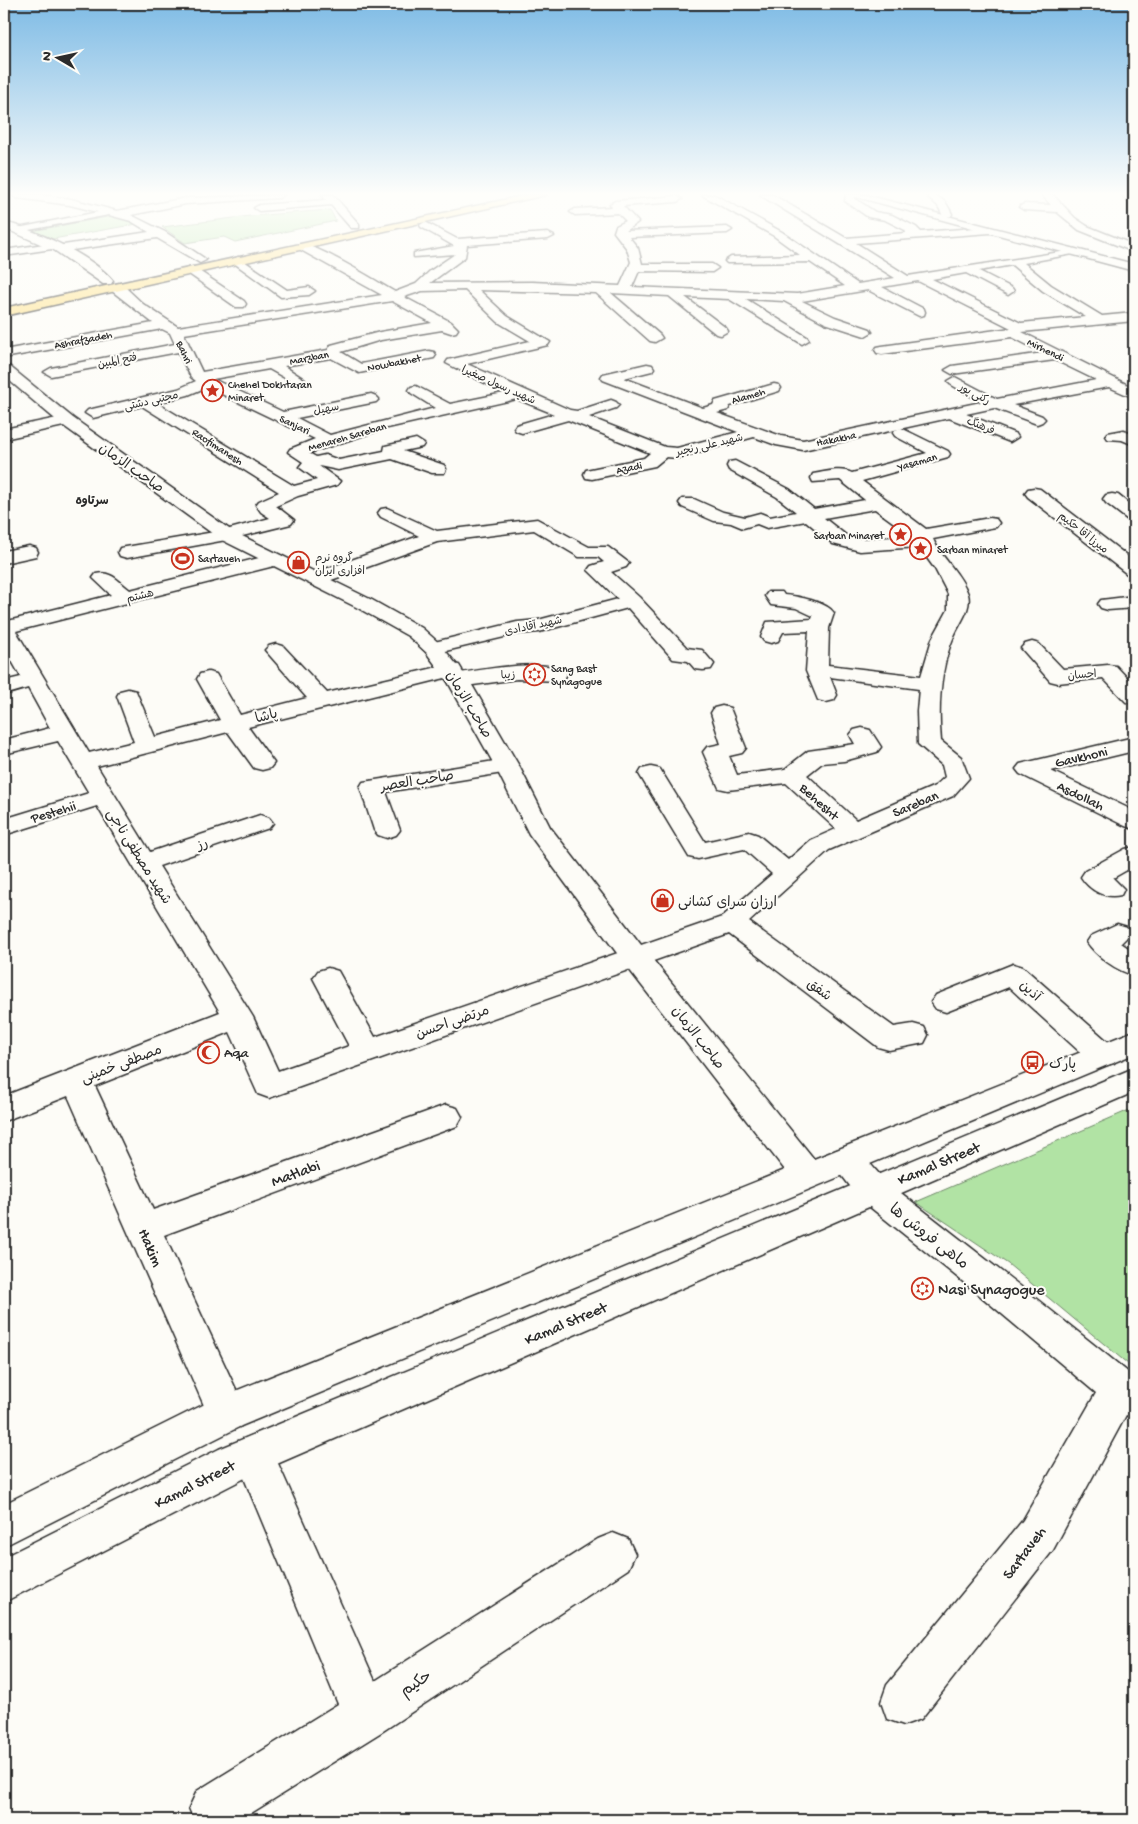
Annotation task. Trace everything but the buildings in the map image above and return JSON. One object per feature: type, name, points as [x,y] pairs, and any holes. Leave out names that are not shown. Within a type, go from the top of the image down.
[{"type":"main road","points":[[4,303],[129,280]]},
{"type":"main road","points":[[4,312],[111,284]]},
{"type":"street","name":"Bahri","points":[[106,280],[122,291],[125,297],[155,316],[162,325],[176,331],[183,347],[203,379]]},
{"type":"street","points":[[212,280],[240,304]]},
{"type":"street","points":[[266,280],[285,294],[309,291]]},
{"type":"street","points":[[367,280],[396,296]]},
{"type":"street","points":[[420,287],[427,280]]},
{"type":"street","points":[[502,287],[506,280]]},
{"type":"street","points":[[624,290],[629,280]]},
{"type":"street","points":[[725,280],[727,296]]},
{"type":"street","points":[[846,280],[857,289]]},
{"type":"street","points":[[176,331],[396,296],[420,287],[532,286],[789,299],[902,280]]},
{"type":"street","points":[[917,280],[1017,330]]},
{"type":"street","points":[[988,280],[1008,291]]},
{"type":"street","points":[[1037,280],[1100,320]]},
{"type":"street","points":[[759,283],[768,298]]},
{"type":"street","points":[[532,286],[540,298]]},
{"type":"street","points":[[871,286],[898,304],[919,312]]},
{"type":"street","name":"شهید رسول صغیرا","points":[[469,287],[482,303],[504,322],[543,342],[452,363],[518,394],[662,452]]},
{"type":"street","points":[[599,289],[655,338]]},
{"type":"street","points":[[673,293],[720,331]]},
{"type":"street","name":"Marzban","points":[[203,379],[333,352],[336,348],[356,341],[449,327],[396,296]]},
{"type":"street","points":[[727,296],[802,340]]},
{"type":"street","points":[[789,299],[830,320],[865,332]]},
{"type":"street","points":[[346,305],[374,320]]},
{"type":"street","name":"Mirhendi","points":[[1017,330],[1134,317]]},
{"type":"street","points":[[1059,324],[1078,333]]},
{"type":"street","name":"Ashrafzadeh","points":[[4,354],[162,325]]},
{"type":"street","points":[[882,350],[1017,330]]},
{"type":"street","name":"Mirhendi","points":[[1017,330],[1058,355],[1134,394]]},
{"type":"street","points":[[481,345],[500,352]]},
{"type":"street","name":"فتح المبین","points":[[51,372],[183,347]]},
{"type":"street","name":"Nowbakhet","points":[[333,352],[359,369],[429,355]]},
{"type":"street","name":"رکنی پور","points":[[1037,419],[996,404],[954,376],[1058,355]]},
{"type":"street","points":[[271,364],[299,382]]},
{"type":"street","name":"Hakakha","points":[[647,368],[608,377],[646,389],[700,414],[787,444],[804,445],[1108,380],[1126,374]]},
{"type":"street","name":"صاحب الزمان","points":[[4,369],[67,421],[226,534],[275,560],[316,578],[415,632],[433,648],[454,675],[507,766],[538,829],[635,957],[808,1175]]},
{"type":"street","name":"مجتبی دشتی","points":[[93,414],[184,392],[203,379]]},
{"type":"street","name":"Sanjari","points":[[203,379],[329,440]]},
{"type":"street","name":"Alameh","points":[[700,414],[723,407],[720,404],[774,388]]},
{"type":"street","points":[[416,390],[447,417]]},
{"type":"street","name":"Menareh Sareban","points":[[226,534],[285,520],[266,508],[266,505],[292,492],[331,481],[307,467],[314,462],[296,452],[329,440],[425,416],[447,417],[481,402],[518,394]]},
{"type":"street","name":"سهیل","points":[[281,417],[371,400]]},
{"type":"street","name":"Raofimanesh","points":[[144,401],[292,492]]},
{"type":"street","points":[[481,402],[497,410]]},
{"type":"street","points":[[522,428],[611,405]]},
{"type":"street","name":"فرهنگ","points":[[951,413],[1010,437]]},
{"type":"street","points":[[4,434],[67,421]]},
{"type":"street","name":"شهید علی رنجبر","points":[[662,452],[677,453],[756,432]]},
{"type":"street","name":"Yasaman","points":[[849,479],[942,454],[901,433]]},
{"type":"street","points":[[1114,436],[1124,435],[1134,440]]},
{"type":"street","points":[[394,454],[391,450],[416,444]]},
{"type":"street","name":"Azadi","points":[[592,474],[649,462],[662,452]]},
{"type":"street","points":[[314,462],[325,460],[338,465],[394,454],[411,462],[428,463],[438,469]]},
{"type":"street","points":[[914,462],[935,473]]},
{"type":"street","points":[[735,466],[783,493],[840,540],[860,545],[923,538],[990,523]]},
{"type":"street","points":[[819,478],[844,475],[849,479]]},
{"type":"street","name":"Sareban","points":[[635,957],[732,923],[820,845],[944,791],[957,778],[953,762],[930,744],[927,725],[931,684],[942,641],[951,619],[958,610],[958,594],[944,568],[923,538],[849,479]]},
{"type":"street","name":"میرزا آقا حکیم","points":[[1034,493],[1129,562]]},
{"type":"street","points":[[1112,499],[1134,516]]},
{"type":"street","points":[[688,503],[720,518],[735,518],[743,523],[760,518],[767,523],[879,503]]},
{"type":"street","points":[[387,513],[434,537]]},
{"type":"street","points":[[316,578],[434,537],[537,524],[586,553],[601,551],[619,563],[598,570],[632,601],[682,654],[694,655],[703,664]]},
{"type":"street","points":[[127,552],[226,534]]},
{"type":"street","points":[[4,557],[29,552]]},
{"type":"street","name":"هشتم","points":[[4,628],[275,560]]},
{"type":"street","points":[[103,578],[127,598]]},
{"type":"street","points":[[775,596],[778,602],[791,601],[807,606],[813,611],[824,613],[820,625],[817,671],[826,695]]},
{"type":"street","name":"شهید آقادادی","points":[[433,648],[517,628],[538,626],[632,601]]},
{"type":"street","points":[[1108,604],[1134,602]]},
{"type":"street","points":[[771,637],[774,626],[820,625]]},
{"type":"street","name":"شهید مصطفی ناجی","points":[[4,628],[64,732],[238,1017],[270,1086]]},
{"type":"street","name":"احسان","points":[[1032,648],[1058,676],[1108,672],[1134,697]]},
{"type":"street","points":[[276,650],[322,701]]},
{"type":"street","name":"زیبا","points":[[454,675],[517,672],[525,675],[547,670],[556,674]]},
{"type":"street","points":[[817,671],[835,670],[931,684]]},
{"type":"street","name":"پاشا","points":[[83,762],[322,701],[454,675]]},
{"type":"street","points":[[208,679],[233,723],[262,763]]},
{"type":"street","points":[[4,688],[34,680]]},
{"type":"street","points":[[128,696],[147,746]]},
{"type":"street","name":"Behesht","points":[[722,713],[734,748],[714,752],[728,783],[792,775],[852,830]]},
{"type":"street","points":[[4,747],[64,732]]},
{"type":"street","points":[[792,775],[816,756],[844,754],[869,747],[862,735]]},
{"type":"street","name":"Gavkhoni","points":[[1028,769],[1134,744]]},
{"type":"street","name":"صاحب العصر","points":[[387,830],[372,788],[507,766]]},
{"type":"street","name":"Asdollah","points":[[1028,769],[1134,821]]},
{"type":"street","points":[[651,774],[698,851],[749,840],[788,874]]},
{"type":"street","name":"Pestehii","points":[[4,827],[103,796]]},
{"type":"street","name":"رز","points":[[144,863],[260,823]]},
{"type":"street","points":[[1111,889],[1094,877],[1134,855]]},
{"type":"street","name":"شفق","points":[[732,923],[889,1039],[913,1035]]},
{"type":"street","points":[[1117,933],[1101,942],[1134,966]]},
{"type":"street","name":"مرتضی احسن","points":[[270,1086],[635,957]]},
{"type":"street","name":"آذین","points":[[946,1002],[1013,974],[1103,1055]]},
{"type":"street","points":[[328,978],[367,1051]]},
{"type":"street","name":"مصطفی خمینی","points":[[4,1109],[238,1017]]},
{"type":"street","points":[[4,1526],[227,1413],[1134,1042]]},
{"type":"street","name":"Kamal Street","points":[[4,1580],[254,1454],[1134,1079]]},
{"type":"street","name":"Hakim","points":[[77,1080],[227,1413]]},
{"type":"street","name":"Matlabi","points":[[143,1228],[446,1117]]},
{"type":"street","name":"ماهی فروش ها","points":[[847,1160],[872,1190],[990,1282],[1127,1394]]},
{"type":"street","name":"Sartaveh","points":[[904,1702],[1038,1536],[1127,1394]]},
{"type":"street","points":[[254,1454],[366,1714]]},
{"type":"street","name":"حکیم","points":[[214,1808],[366,1714],[613,1554]]},
{"type":"green space","points":[[1134,1108],[1134,1369],[1008,1264],[916,1202]]},
{"type":"place","name":"Chehel Dokhtaran Minaret","points":[[212,390]]},
{"type":"place","name":"Sarban Minaret","points":[[900,535]]},
{"type":"place","name":"Sarban minaret","points":[[921,549]]},
{"type":"place","name":"Sartaveh","points":[[182,558]]},
{"type":"place","name":"گروه نرم افزاری ایران","points":[[299,563]]},
{"type":"place","name":"Sang Bast Synagogue","points":[[535,674]]},
{"type":"place","name":"ارزان سرای کشانی","points":[[662,901]]},
{"type":"place","name":"Aqa","points":[[208,1052]]},
{"type":"place","name":"پارک","points":[[1033,1063]]},
{"type":"place","name":"Nasi Synagogue","points":[[922,1288]]},
{"type":"district","name":"سرتاوه","points":[[92,500]]}]
